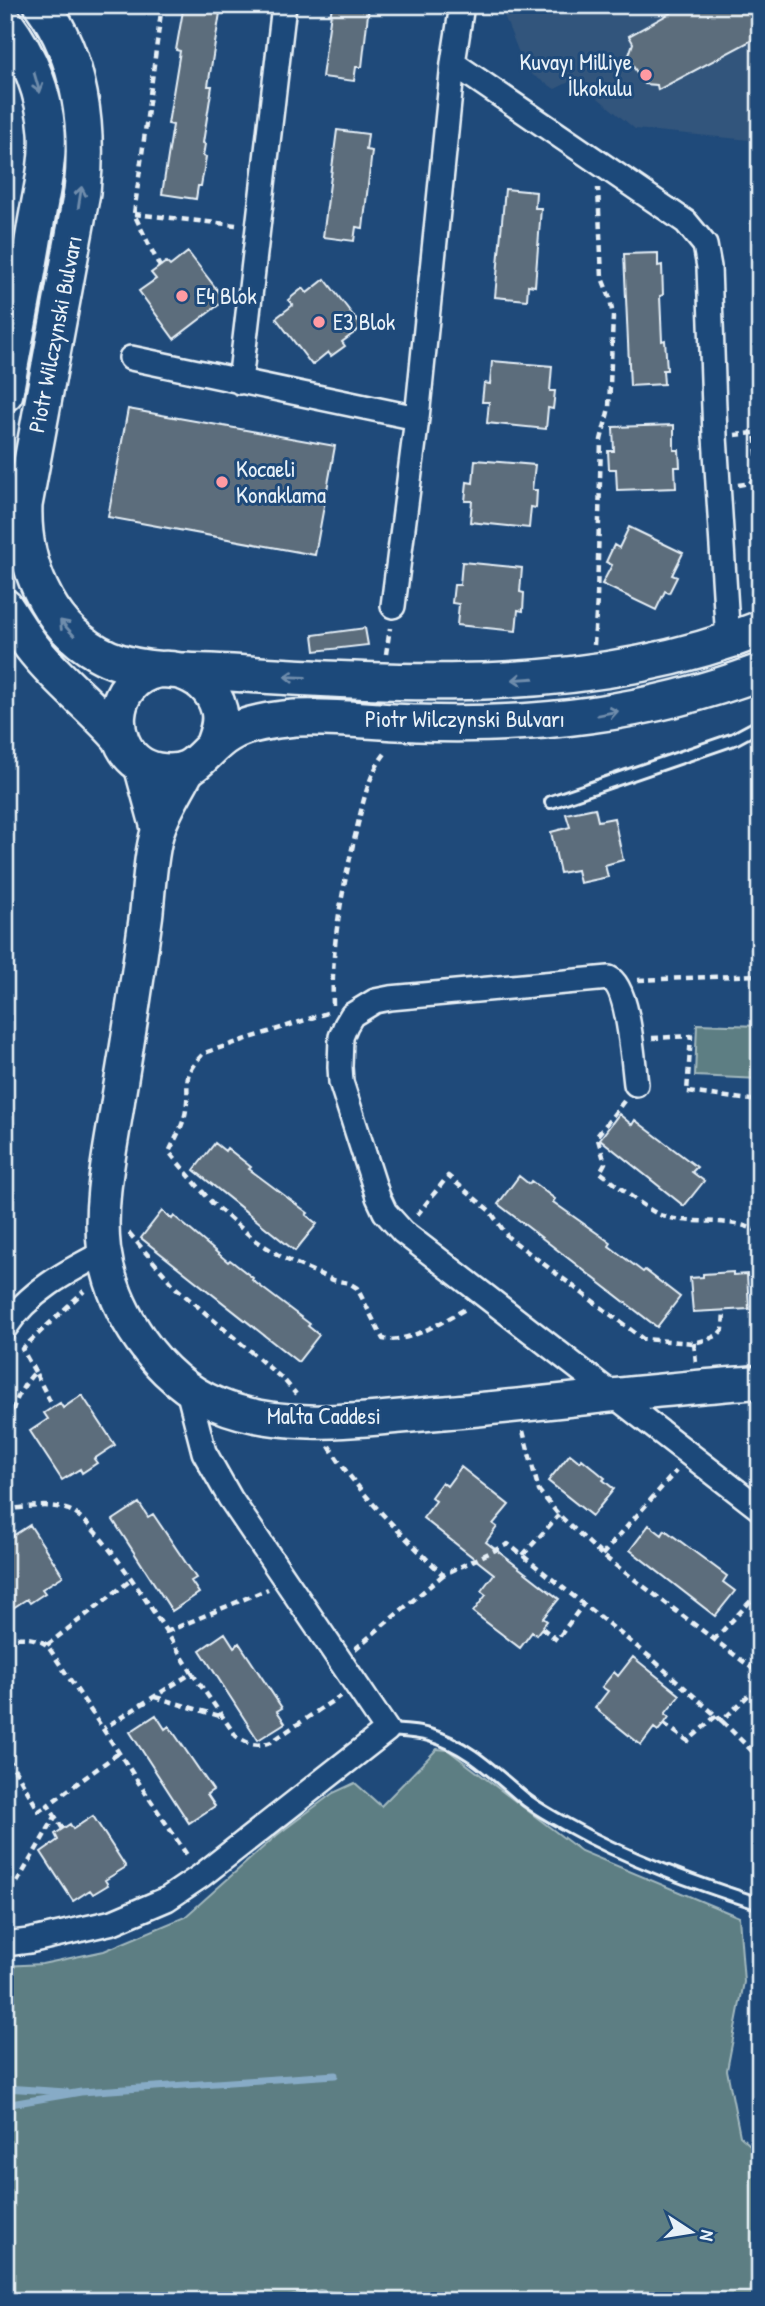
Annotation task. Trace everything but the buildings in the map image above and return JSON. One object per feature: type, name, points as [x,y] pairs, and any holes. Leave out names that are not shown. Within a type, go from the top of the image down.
[{"type":"main road","name":"Piotr Wilczynski Bulvarı","points":[[48,10],[66,51],[82,108],[86,157],[82,192],[28,483],[23,530],[29,562],[40,589],[57,616],[78,640],[98,654],[136,668],[275,676],[510,680],[591,673],[667,658],[760,629]]},
{"type":"main road","name":"Piotr Wilczynski Bulvarı","points":[[5,23],[20,43],[32,67],[47,132],[37,216],[5,393]]},
{"type":"main road","points":[[5,607],[38,654],[100,715],[130,751]]},
{"type":"main road","name":"Piotr Wilczynski Bulvarı","points":[[201,757],[219,730],[219,712],[214,696],[203,682],[188,673],[171,669],[154,671],[138,678],[119,705],[117,722],[130,751],[156,771],[172,772],[201,757],[229,734],[247,726],[295,718],[418,723],[503,723],[581,718],[673,699],[760,672]]},
{"type":"main road","name":"Malta Caddesi","points":[[130,751],[158,830]]},
{"type":"main road","name":"Malta Caddesi","points":[[201,757],[158,830],[105,1194],[103,1224],[107,1260],[114,1286],[136,1333],[170,1374],[188,1390],[216,1404],[262,1418],[315,1421],[518,1406],[760,1382]]},
{"type":"street","points":[[240,382],[284,5]]},
{"type":"street","points":[[393,606],[417,418],[453,62],[462,5]]},
{"type":"street","points":[[453,62],[686,222],[705,245],[709,267],[715,436],[728,641]]},
{"type":"street","points":[[131,358],[417,418]]},
{"type":"street","points":[[636,1084],[623,996],[616,981],[602,977],[375,1001],[352,1015],[341,1037],[341,1082],[385,1212],[403,1232],[760,1509]]},
{"type":"street","points":[[5,1328],[13,1315],[48,1285],[107,1260]]},
{"type":"street","points":[[5,1944],[113,1922],[167,1899],[201,1876],[387,1730],[230,1498],[208,1460],[188,1390]]},
{"type":"lane","points":[[551,802],[734,739],[760,725]]},
{"type":"lane","points":[[387,1730],[431,1735],[455,1746],[498,1775],[529,1802],[567,1825],[622,1852],[760,1904]]},
{"type":"path","points":[[160,267],[134,214],[162,5]]},
{"type":"path","points":[[591,673],[597,599],[601,440],[609,408],[612,377],[610,298],[601,278],[598,187],[600,163]]},
{"type":"path","points":[[134,214],[258,227]]},
{"type":"path","points":[[715,436],[755,433],[760,472]]},
{"type":"path","points":[[386,660],[393,606]]},
{"type":"path","points":[[391,747],[380,759],[365,793],[338,910],[332,960],[334,1010],[204,1053],[191,1065],[186,1077],[187,1110],[169,1152],[213,1204],[255,1240],[283,1258],[357,1288],[383,1339],[405,1337],[442,1323],[486,1296]]},
{"type":"path","points":[[616,981],[760,975]]},
{"type":"path","points":[[630,1040],[691,1036],[687,1092],[759,1101]]},
{"type":"path","points":[[636,1084],[597,1136],[604,1163],[600,1172],[663,1216],[748,1226],[760,1232]]},
{"type":"path","points":[[403,1232],[448,1176],[490,1212],[508,1237],[643,1339],[694,1343],[709,1339],[723,1329],[724,1310]]},
{"type":"path","points":[[123,1226],[176,1288],[285,1381],[315,1421],[355,1484],[376,1509],[443,1576]]},
{"type":"path","points":[[53,1407],[22,1349],[107,1260]]},
{"type":"path","points":[[5,1434],[14,1404],[24,1384],[35,1372]]},
{"type":"path","points":[[518,1406],[535,1480],[546,1501],[602,1555],[760,1674]]},
{"type":"path","points":[[602,1555],[690,1454]]},
{"type":"path","points":[[5,1510],[59,1507],[76,1514],[109,1549],[236,1736],[245,1743],[258,1746],[271,1742],[356,1685]]},
{"type":"path","points":[[523,1555],[559,1515]]},
{"type":"path","points":[[341,1661],[443,1576],[508,1544],[584,1603],[722,1721],[760,1759]]},
{"type":"path","points":[[47,1645],[131,1580]]},
{"type":"path","points":[[166,1632],[288,1581]]},
{"type":"path","points":[[713,1641],[760,1591]]},
{"type":"path","points":[[542,1628],[557,1640],[584,1603]]},
{"type":"path","points":[[5,1639],[38,1639],[47,1645],[201,1876]]},
{"type":"path","points":[[104,1728],[192,1672]]},
{"type":"path","points":[[722,1721],[760,1684]]},
{"type":"path","points":[[154,1697],[223,1717]]},
{"type":"path","points":[[664,1724],[688,1741],[716,1716]]},
{"type":"path","points":[[5,1764],[11,1763],[39,1811],[120,1752]]},
{"type":"path","points":[[48,1805],[63,1829]]},
{"type":"path","points":[[5,1903],[55,1817]]},
{"type":"shaded area","name":"Kuvayı Milliye İlkokulu","points":[[500,5],[760,5],[760,141],[635,129],[575,79],[555,89],[526,71]]},
{"type":"green space","points":[[697,1024],[760,1026],[760,1079],[695,1076]]},
{"type":"green space","points":[[437,1749],[448,1750],[581,1851],[739,1917],[744,1982],[727,2070],[740,2136],[760,2154],[760,2301],[382,2301],[320,2290],[268,2301],[5,2301],[5,1966],[42,1964],[104,1951],[185,1917],[277,1835],[333,1793],[355,1783],[381,1806]]},
{"type":"waterway","points":[[5,2105],[81,2092],[335,2075]]},
{"type":"waterway","points":[[5,2088],[66,2092]]},
{"type":"place","name":"Kuvayı Milliye İlkokulu","points":[[646,75]]},
{"type":"place","name":"E4 Blok","points":[[182,296]]},
{"type":"place","name":"E3 Blok","points":[[319,322]]},
{"type":"place","name":"Kocaeli Konaklama","points":[[222,482]]}]
